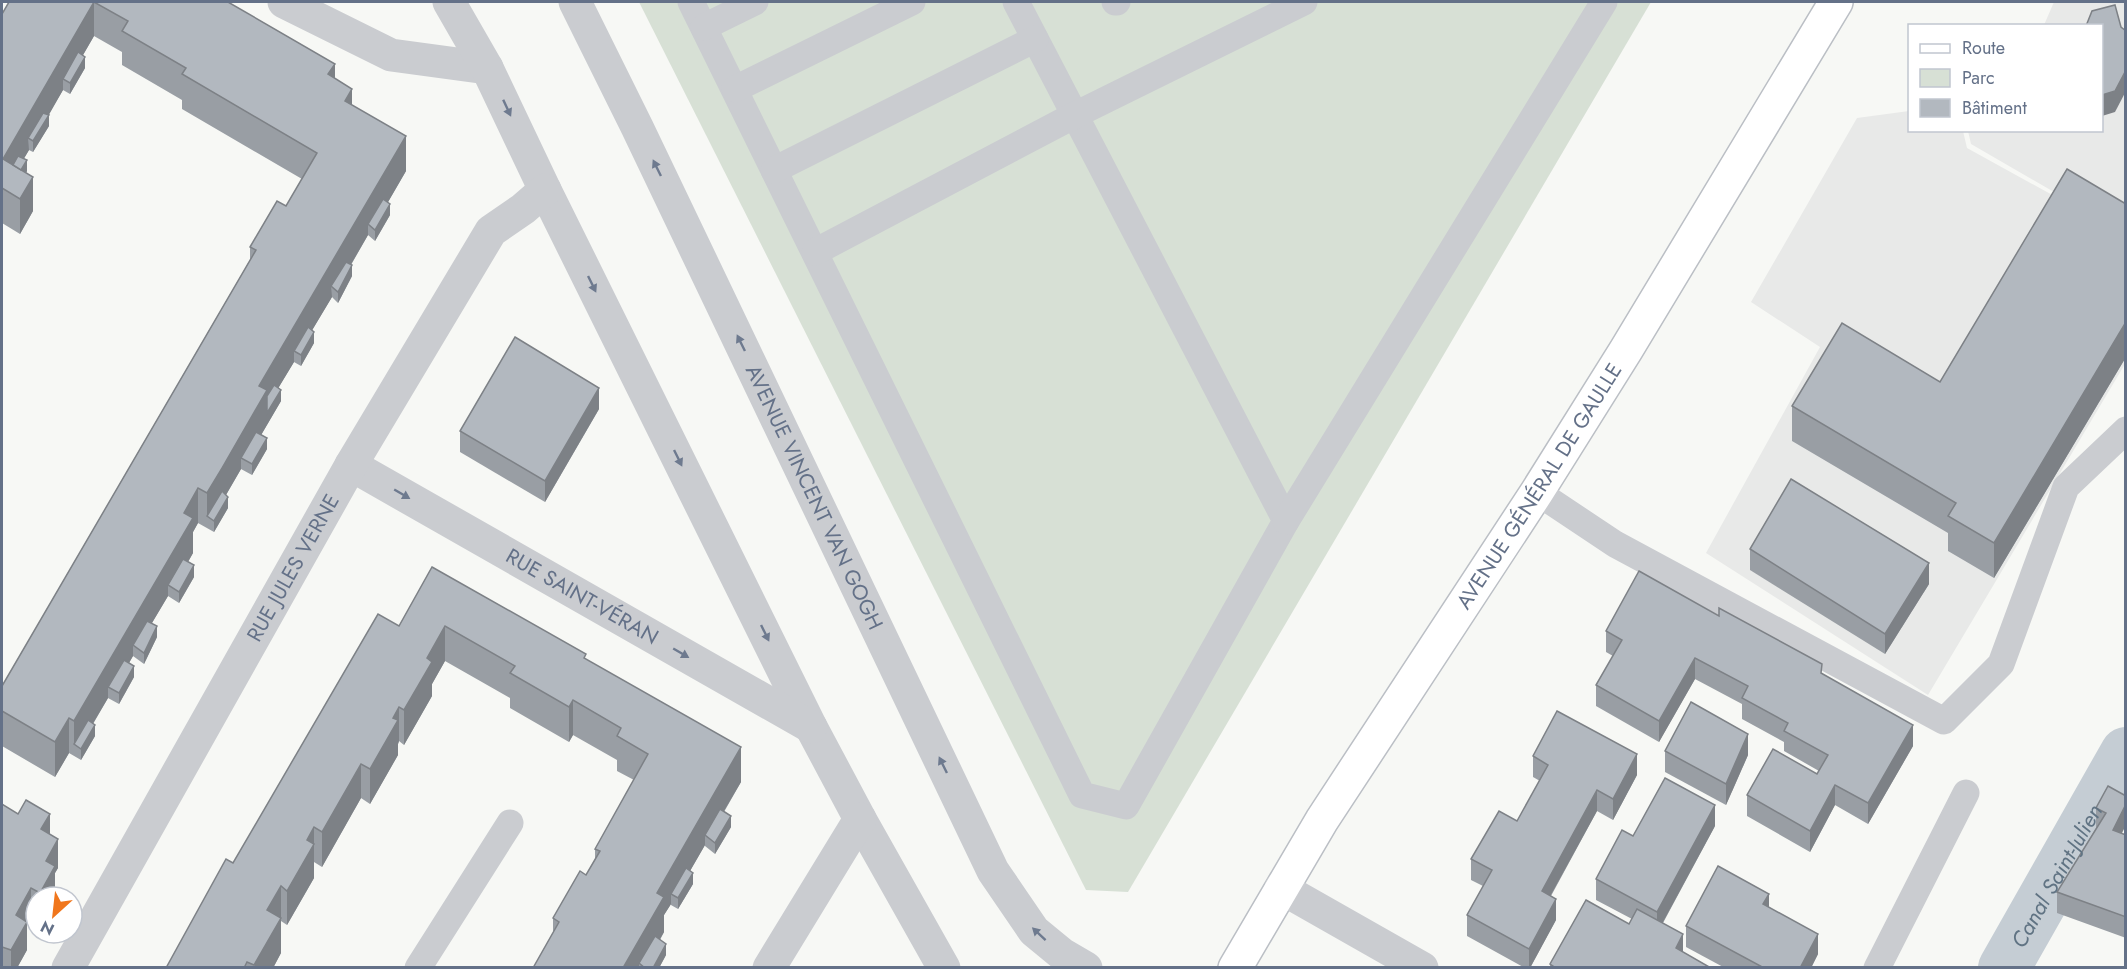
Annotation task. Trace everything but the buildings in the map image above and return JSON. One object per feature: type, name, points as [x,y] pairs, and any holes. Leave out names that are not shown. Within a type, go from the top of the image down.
[{"type":"street","points":[[284,2],[391,55],[488,68]]},
{"type":"street","points":[[449,2],[488,68],[545,190],[811,727],[944,968]]},
{"type":"street","name":"AVENUE VINCENT VAN GOGH","points":[[574,2],[637,127],[993,871],[1034,931],[1062,954],[1086,968]]},
{"type":"street","name":"AVENUE GÉNÉRAL DE GAULLE","points":[[1235,968],[1322,820],[1537,492],[1626,350],[1836,2]]},
{"type":"street","name":"RUE JULES VERNE","points":[[68,968],[351,465],[491,231],[523,209],[545,190]]},
{"type":"street","name":"RUE SAINT-VÉRAN","points":[[351,465],[811,727]]},
{"type":"street","points":[[769,968],[860,819]]},
{"type":"street","points":[[1281,888],[1417,966]]},
{"type":"lane","points":[[691,2],[1082,795],[1126,806],[1286,521],[1604,2]]},
{"type":"lane","points":[[704,27],[755,2]]},
{"type":"lane","points":[[735,89],[912,2]]},
{"type":"lane","points":[[1016,2],[1286,521]]},
{"type":"lane","points":[[815,252],[1074,115],[1304,2]]},
{"type":"lane","points":[[774,170],[1035,39]]},
{"type":"lane","points":[[1537,492],[1615,544],[1944,722],[2001,664],[2066,487],[2126,430]]},
{"type":"lane","points":[[1877,968],[1966,793]]},
{"type":"lane","points":[[418,968],[510,823]]},
{"type":"shaded area","points":[[2054,2],[2125,2],[2126,229],[2123,232],[1971,144],[1968,132],[2103,132],[2103,24],[2044,24]]},
{"type":"shaded area","points":[[1908,111],[1908,132],[1963,132],[1967,148],[2125,235],[2125,364],[1928,695],[1706,553],[1820,347],[1751,302],[1857,118]]},
{"type":"green space","points":[[639,2],[1651,2],[1128,892],[1086,890]]},
{"type":"waterway","name":"Canal Saint-Julien","points":[[2004,968],[2126,753]]}]
